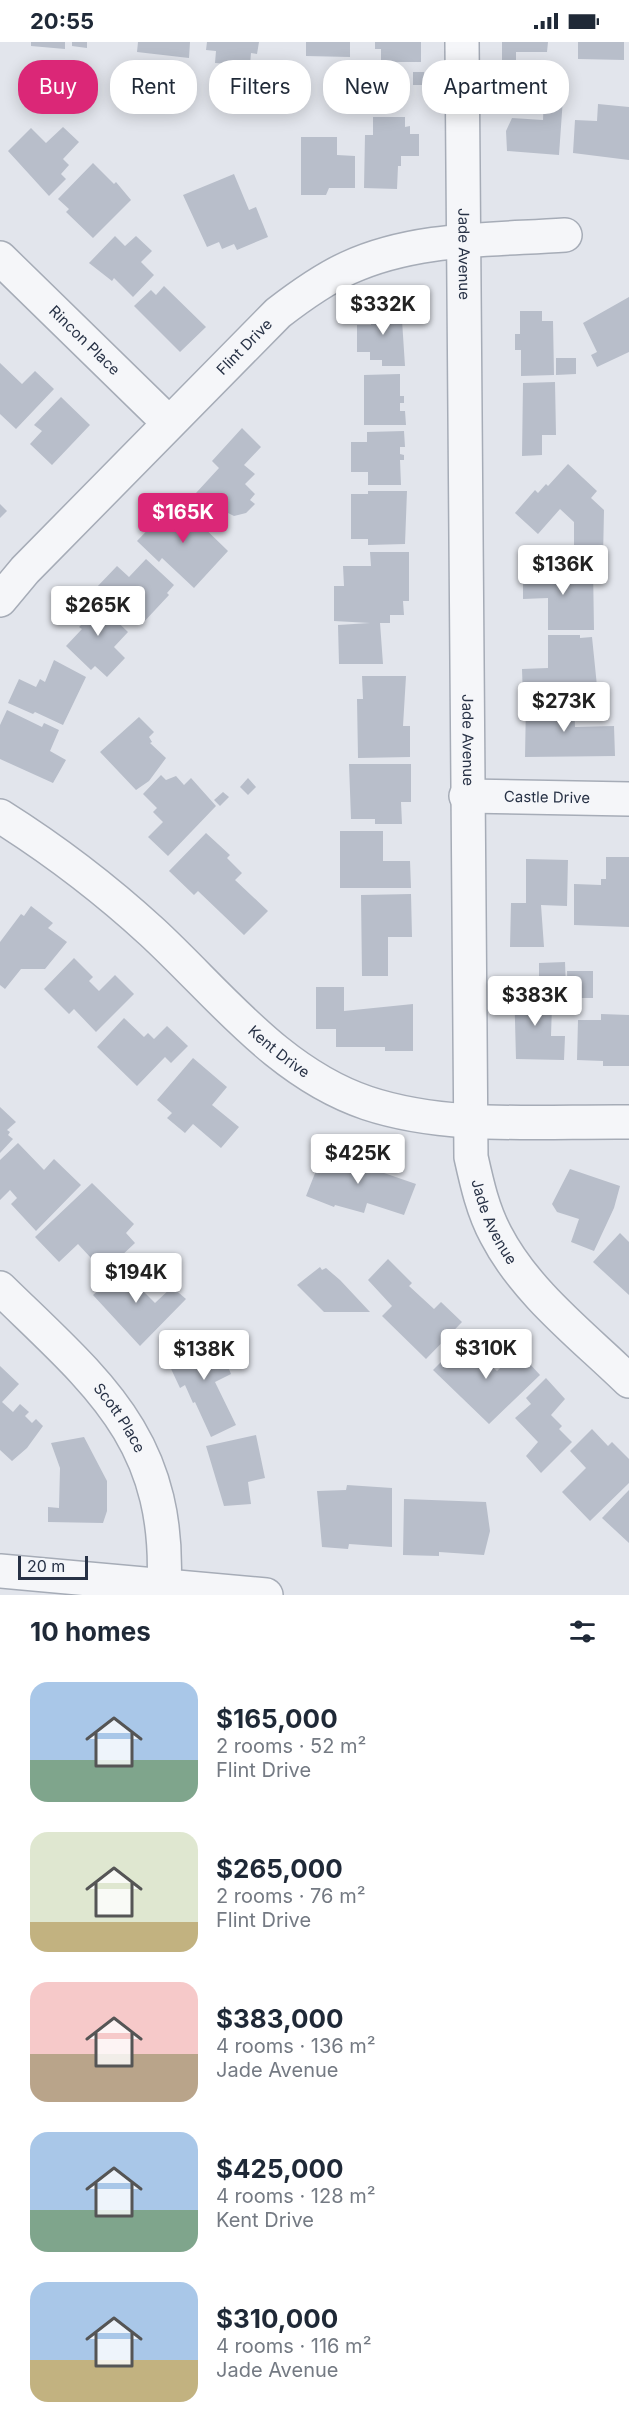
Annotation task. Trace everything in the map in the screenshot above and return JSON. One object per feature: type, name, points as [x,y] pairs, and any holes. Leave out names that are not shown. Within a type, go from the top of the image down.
[{"type":"street","name":"Jade Avenue","points":[[462,42],[468,1120],[471,1157],[480,1197],[496,1236],[519,1271],[629,1381]]},
{"type":"street","name":"Flint Drive","points":[[0,600],[26,570],[278,313],[313,286],[348,268],[384,254],[422,246],[565,236]]},
{"type":"street","name":"Rincon Place","points":[[0,258],[170,423]]},
{"type":"street","name":"Castle Drive","points":[[466,796],[629,799]]},
{"type":"street","name":"Kent Drive","points":[[0,816],[84,874],[126,910],[267,1044],[296,1067],[332,1088],[366,1102],[407,1114],[468,1120],[629,1122]]},
{"type":"street","name":"Scott Place","points":[[0,1288],[97,1383],[120,1412],[141,1449],[155,1489],[163,1526],[164,1586]]},
{"type":"street","points":[[0,1571],[266,1595]]},
{"type":"building","points":[[31,42],[65,42],[65,49],[31,46]]},
{"type":"building","points":[[72,42],[87,42],[87,48],[72,46]]},
{"type":"building","points":[[138,42],[190,42],[189,58],[137,52]]},
{"type":"building","points":[[207,42],[259,42],[257,54],[251,53],[250,60],[215,60],[216,51],[206,50]]},
{"type":"building","points":[[306,42],[350,42],[350,57],[306,56]]},
{"type":"building","points":[[375,42],[421,42],[421,62],[381,60],[381,49],[375,49]]},
{"type":"building","points":[[502,42],[548,42],[547,52],[516,52],[516,60],[502,60]]},
{"type":"building","points":[[578,42],[624,42],[624,60],[578,59]]},
{"type":"building","points":[[413,72],[422,72],[422,85],[413,85]]},
{"type":"building","points":[[598,104],[629,107],[629,160],[573,153],[575,120],[597,121]]},
{"type":"building","points":[[543,114],[562,114],[559,155],[507,151],[506,131],[512,118],[543,120]]},
{"type":"building","points":[[373,117],[405,117],[405,127],[410,126],[410,134],[419,134],[419,156],[401,156],[397,189],[364,188],[365,135],[373,135]]},
{"type":"building","points":[[63,127],[79,142],[63,159],[69,165],[61,174],[66,179],[49,196],[8,151],[31,128],[46,143]]},
{"type":"building","points":[[301,137],[337,137],[337,155],[355,156],[355,188],[329,188],[326,195],[301,195]]},
{"type":"building","points":[[93,163],[114,184],[116,182],[131,200],[93,238],[66,212],[69,209],[58,199]]},
{"type":"building","points":[[234,174],[249,210],[256,207],[268,237],[237,250],[234,244],[222,249],[219,242],[207,247],[183,195]]},
{"type":"building","points":[[115,236],[125,246],[136,236],[152,251],[141,262],[154,275],[133,297],[114,278],[112,281],[89,263]]},
{"type":"building","points":[[164,286],[206,327],[180,352],[134,306],[151,290],[156,295]]},
{"type":"building","points":[[629,297],[629,352],[597,367],[591,355],[597,352],[583,323]]},
{"type":"building","points":[[371,305],[401,305],[405,366],[382,366],[382,360],[370,360],[370,352],[357,352],[357,325],[371,325]]},
{"type":"building","points":[[520,311],[542,311],[542,321],[553,321],[554,375],[521,376],[521,350],[515,350],[515,334],[520,334]]},
{"type":"building","points":[[556,358],[576,358],[576,374],[556,375]]},
{"type":"building","points":[[0,363],[22,384],[35,371],[54,389],[16,429],[0,414]]},
{"type":"building","points":[[400,374],[400,396],[404,396],[404,403],[400,403],[400,411],[405,411],[406,425],[364,425],[364,375]]},
{"type":"building","points":[[555,382],[556,435],[542,435],[542,455],[522,456],[523,383]]},
{"type":"building","points":[[61,397],[90,425],[52,465],[30,444],[42,431],[34,425]]},
{"type":"building","points":[[242,428],[261,447],[244,465],[255,474],[245,484],[255,494],[250,500],[255,504],[246,513],[234,516],[222,510],[218,514],[196,493],[219,468],[212,461]]},
{"type":"building","points":[[404,431],[405,447],[400,447],[400,454],[404,455],[404,460],[400,460],[401,485],[368,485],[368,472],[351,472],[351,442],[367,442],[367,432]]},
{"type":"building","points":[[568,464],[597,491],[591,498],[604,510],[603,558],[574,558],[574,522],[560,509],[538,534],[515,513],[535,490],[538,493],[546,484],[548,486]]},
{"type":"building","points":[[368,491],[407,491],[405,544],[368,545],[368,539],[351,539],[351,494],[368,494]]},
{"type":"building","points":[[178,498],[194,513],[192,516],[228,551],[194,588],[162,558],[159,562],[137,541]]},
{"type":"building","points":[[0,504],[7,511],[0,518]]},
{"type":"building","points":[[370,552],[409,552],[409,601],[403,601],[404,615],[390,615],[390,623],[380,623],[383,664],[339,664],[338,625],[370,623],[334,621],[334,586],[344,586],[343,566],[371,566]]},
{"type":"building","points":[[146,559],[174,585],[167,593],[169,595],[141,625],[115,600],[112,603],[96,588],[117,566],[129,577]]},
{"type":"building","points":[[593,568],[594,630],[548,630],[548,598],[523,599],[523,569]]},
{"type":"building","points":[[92,593],[107,608],[105,610],[128,632],[114,647],[125,658],[107,677],[95,666],[91,670],[66,646],[82,629],[79,627],[84,622],[74,612]]},
{"type":"building","points":[[548,635],[592,637],[598,696],[523,699],[522,669],[548,668]]},
{"type":"building","points":[[54,660],[86,677],[63,725],[8,703],[19,679],[36,687],[40,679],[45,682]]},
{"type":"building","points":[[362,676],[406,676],[403,726],[410,726],[410,757],[358,758],[357,699],[363,699]]},
{"type":"building","points":[[574,702],[575,727],[614,726],[615,756],[525,757],[526,703]]},
{"type":"building","points":[[7,710],[42,727],[44,723],[59,730],[50,751],[66,760],[53,783],[0,759],[0,725]]},
{"type":"building","points":[[139,717],[154,732],[149,737],[152,742],[150,743],[166,758],[149,781],[136,790],[100,752]]},
{"type":"building","points":[[349,764],[411,764],[411,802],[401,802],[402,824],[375,824],[375,819],[351,819]]},
{"type":"building","points":[[161,775],[166,780],[176,776],[184,785],[191,778],[216,806],[168,856],[148,837],[163,822],[153,812],[157,808],[143,794]]},
{"type":"building","points":[[248,778],[256,787],[248,795],[240,787]]},
{"type":"building","points":[[223,792],[229,797],[220,806],[214,800]]},
{"type":"building","points":[[340,831],[383,831],[383,861],[410,861],[411,888],[340,888]]},
{"type":"building","points":[[206,833],[230,855],[227,858],[242,873],[235,880],[268,911],[244,935],[198,891],[194,895],[169,871]]},
{"type":"building","points":[[606,857],[629,857],[629,927],[574,925],[574,884],[601,885],[601,879],[606,879]]},
{"type":"building","points":[[526,859],[568,860],[567,906],[541,905],[544,947],[510,947],[511,903],[526,903]]},
{"type":"building","points":[[411,894],[412,937],[388,937],[388,976],[362,976],[361,895]]},
{"type":"building","points":[[31,906],[53,923],[48,928],[67,942],[45,969],[21,969],[5,989],[0,985],[0,942],[21,914],[24,916]]},
{"type":"building","points":[[74,958],[93,977],[89,981],[99,991],[115,975],[134,994],[96,1032],[74,1009],[69,1014],[44,989]]},
{"type":"building","points":[[565,962],[566,989],[539,990],[539,963]]},
{"type":"building","points":[[567,971],[593,971],[593,998],[568,998]]},
{"type":"building","points":[[514,983],[538,984],[538,1005],[552,1005],[551,1036],[565,1036],[564,1060],[516,1059]]},
{"type":"building","points":[[316,987],[344,987],[344,1011],[413,1004],[413,1051],[385,1051],[385,1047],[336,1047],[336,1029],[316,1029]]},
{"type":"building","points":[[601,1014],[629,1015],[629,1066],[603,1066],[603,1061],[577,1060],[578,1020],[601,1020]]},
{"type":"building","points":[[124,1018],[144,1037],[148,1033],[154,1039],[167,1026],[188,1046],[171,1063],[165,1057],[137,1086],[97,1047]]},
{"type":"building","points":[[193,1058],[227,1087],[212,1105],[239,1127],[221,1148],[193,1124],[185,1133],[167,1118],[172,1113],[157,1100]]},
{"type":"building","points":[[0,1107],[16,1122],[7,1130],[10,1132],[8,1135],[13,1139],[0,1153]]},
{"type":"building","points":[[18,1143],[44,1170],[54,1159],[81,1185],[36,1231],[11,1204],[17,1198],[10,1190],[0,1200],[0,1160]]},
{"type":"building","points":[[325,1148],[356,1158],[355,1163],[416,1184],[404,1215],[367,1203],[364,1213],[335,1205],[334,1207],[306,1196]]},
{"type":"building","points":[[570,1169],[620,1186],[614,1208],[594,1251],[571,1242],[579,1219],[557,1212],[552,1204]]},
{"type":"building","points":[[92,1183],[134,1224],[126,1233],[135,1243],[104,1272],[78,1244],[59,1262],[35,1237]]},
{"type":"building","points":[[620,1233],[629,1242],[629,1295],[593,1262]]},
{"type":"building","points":[[388,1259],[412,1283],[409,1286],[434,1309],[441,1302],[462,1322],[426,1359],[382,1316],[392,1306],[368,1280]]},
{"type":"building","points":[[130,1262],[145,1278],[138,1286],[155,1303],[172,1287],[186,1299],[140,1346],[93,1295]]},
{"type":"building","points":[[320,1267],[322,1270],[326,1268],[340,1280],[370,1312],[324,1312],[297,1285]]},
{"type":"building","points":[[214,1333],[231,1374],[215,1382],[236,1425],[211,1437],[195,1402],[193,1403],[185,1385],[180,1388],[165,1356]]},
{"type":"building","points":[[463,1340],[497,1371],[518,1351],[540,1375],[489,1424],[433,1370]]},
{"type":"building","points":[[0,1366],[19,1384],[2,1402],[13,1412],[20,1404],[29,1412],[25,1416],[32,1423],[36,1419],[43,1426],[27,1448],[12,1461],[0,1450]]},
{"type":"building","points":[[546,1378],[565,1399],[551,1415],[562,1426],[559,1429],[572,1442],[541,1473],[526,1456],[538,1442],[515,1418],[531,1404],[526,1398]]},
{"type":"building","points":[[592,1429],[608,1446],[612,1442],[629,1459],[629,1483],[590,1521],[562,1492],[586,1468],[570,1451]]},
{"type":"building","points":[[256,1435],[265,1478],[248,1482],[251,1504],[224,1506],[206,1446]]},
{"type":"building","points":[[84,1437],[107,1481],[107,1511],[103,1523],[48,1522],[48,1507],[59,1508],[60,1468],[51,1443]]},
{"type":"building","points":[[347,1485],[392,1488],[392,1547],[349,1544],[348,1549],[322,1547],[317,1491],[346,1490]]},
{"type":"building","points":[[629,1490],[629,1543],[602,1518]]},
{"type":"building","points":[[404,1499],[486,1502],[490,1531],[484,1555],[439,1552],[439,1556],[403,1555]]}]
